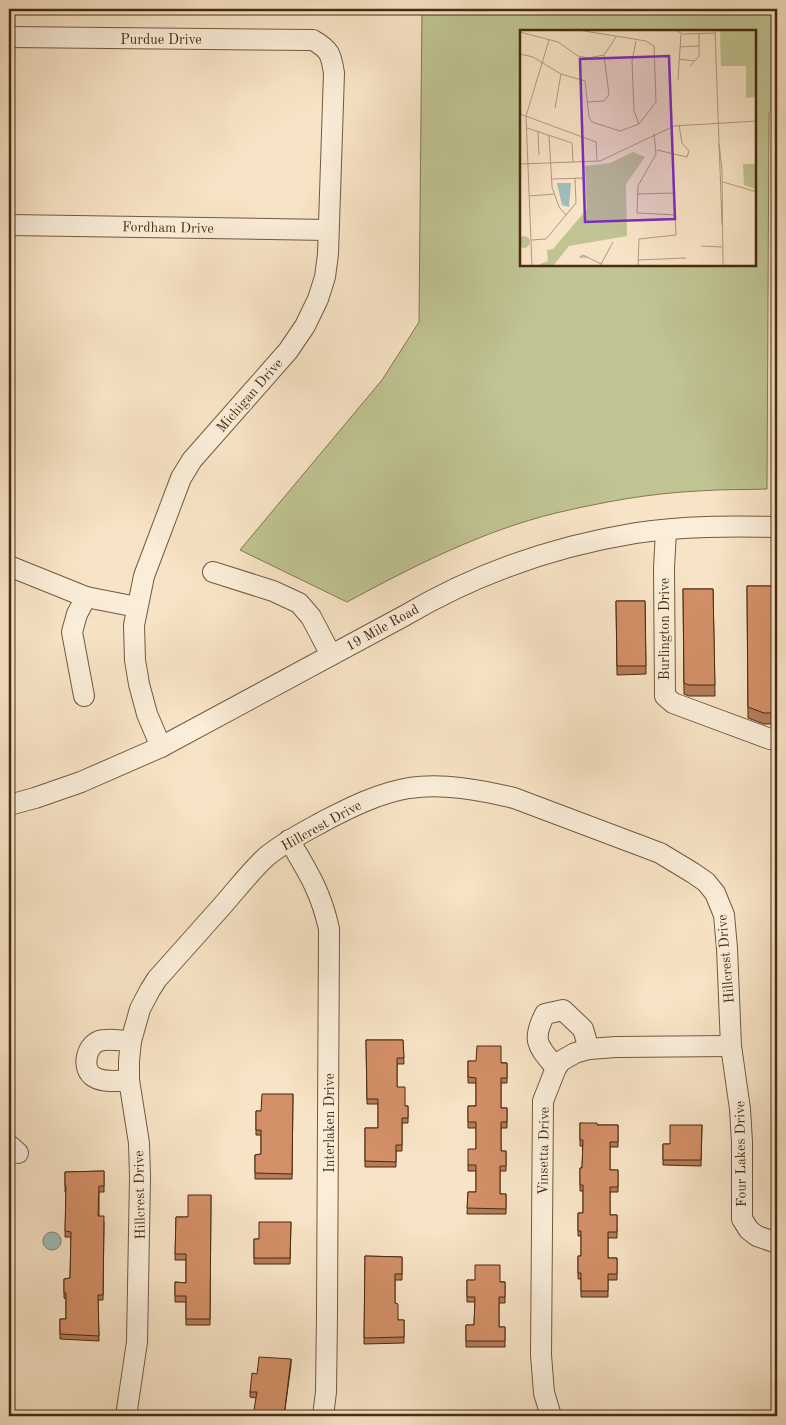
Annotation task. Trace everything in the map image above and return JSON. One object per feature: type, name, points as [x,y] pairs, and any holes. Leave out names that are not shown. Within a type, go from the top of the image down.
[{"type":"street","name":"Purdue Drive","points":[[9,37],[313,40]]},
{"type":"street","name":"Michigan Drive","points":[[161,747],[147,714],[136,673],[134,625],[144,576],[181,478],[192,460],[288,351],[305,326],[318,299],[325,277],[328,254],[334,73],[327,48],[313,40]]},
{"type":"street","name":"Fordham Drive","points":[[9,225],[328,230]]},
{"type":"street","name":"19 Mile Road","points":[[9,805],[80,782],[161,747],[432,599],[466,583],[512,566],[557,551],[637,533],[718,526],[777,527]]},
{"type":"street","name":"Burlington Drive","points":[[666,530],[664,568],[665,696],[673,703],[770,739],[777,738]]},
{"type":"street","points":[[9,566],[86,597],[137,607]]},
{"type":"street","points":[[213,572],[274,591],[299,603],[310,617],[331,654]]},
{"type":"street","points":[[84,696],[72,632],[77,614],[86,597]]},
{"type":"street","name":"Hillcrest Drive","points":[[126,1416],[138,1342],[140,1177],[138,1143],[129,1080],[129,1061],[131,1041],[140,1009],[157,979],[250,874],[288,840],[364,801],[410,788],[450,787],[514,798],[660,853],[700,878],[715,893],[724,915],[731,1046]]},
{"type":"street","name":"Interlaken Drive","points":[[288,840],[318,891],[329,929],[327,1334],[326,1392],[323,1416]]},
{"type":"street","points":[[589,1049],[583,1029],[564,1010],[544,1014],[538,1028],[539,1047],[556,1068],[561,1061],[575,1053],[589,1049],[731,1046]]},
{"type":"street","points":[[129,1080],[110,1081],[94,1077],[87,1068],[87,1058],[90,1048],[97,1042],[110,1040],[131,1041]]},
{"type":"street","name":"Four Lakes Drive","points":[[731,1046],[740,1109],[742,1219],[749,1230],[756,1236],[777,1243]]},
{"type":"street","name":"Vinsetta Drive","points":[[551,1416],[544,1393],[541,1355],[543,1101],[556,1068]]},
{"type":"green space","points":[[422,9],[777,9],[777,104],[769,113],[767,489],[681,492],[645,496],[556,513],[502,529],[449,551],[347,602],[240,550],[382,380],[419,322]]},
{"type":"water","points":[[52,1232],[58,1235],[61,1241],[58,1247],[52,1250],[46,1247],[43,1241],[46,1235]]},
{"type":"building","points":[[747,586],[777,586],[777,713],[764,713],[748,707]]},
{"type":"building","points":[[683,589],[713,589],[715,685],[689,685],[684,683]]},
{"type":"building","points":[[616,601],[645,601],[646,666],[617,666]]},
{"type":"building","points":[[366,1040],[403,1040],[404,1058],[397,1058],[397,1087],[405,1087],[405,1106],[408,1106],[408,1118],[402,1118],[402,1145],[396,1145],[396,1162],[365,1161],[365,1128],[378,1128],[378,1099],[367,1099]]},
{"type":"building","points":[[477,1046],[501,1046],[501,1063],[507,1063],[507,1078],[501,1078],[501,1108],[507,1108],[507,1122],[501,1122],[501,1151],[506,1151],[506,1166],[500,1166],[500,1194],[506,1194],[506,1209],[467,1208],[468,1192],[476,1192],[476,1165],[468,1165],[468,1149],[476,1149],[476,1122],[468,1122],[468,1106],[476,1106],[476,1078],[468,1077],[468,1061],[476,1061]]},
{"type":"building","points":[[262,1094],[293,1094],[292,1174],[255,1173],[255,1155],[261,1154],[261,1130],[256,1130],[256,1111],[261,1111]]},
{"type":"building","points":[[580,1123],[618,1125],[618,1142],[610,1142],[610,1170],[618,1170],[618,1187],[610,1187],[610,1215],[617,1215],[617,1232],[608,1232],[608,1258],[617,1258],[617,1274],[608,1274],[608,1291],[581,1291],[581,1273],[578,1273],[578,1256],[581,1256],[581,1231],[578,1231],[578,1213],[583,1213],[583,1185],[580,1185],[580,1168],[582,1168],[583,1140],[580,1140]]},
{"type":"building","points":[[670,1125],[702,1125],[701,1160],[663,1160],[663,1144],[670,1144]]},
{"type":"building","points":[[104,1171],[104,1186],[99,1186],[98,1216],[104,1216],[103,1295],[98,1295],[99,1336],[60,1334],[60,1319],[66,1319],[64,1279],[70,1278],[71,1232],[65,1231],[65,1172]]},
{"type":"building","points":[[188,1195],[211,1195],[210,1319],[186,1319],[186,1296],[175,1296],[175,1282],[186,1283],[186,1254],[175,1254],[176,1217],[188,1217]]},
{"type":"building","points":[[259,1222],[291,1222],[290,1258],[254,1258],[254,1239],[259,1239]]},
{"type":"building","points":[[365,1256],[402,1257],[402,1274],[395,1274],[395,1303],[398,1304],[398,1320],[404,1320],[404,1337],[364,1338]]},
{"type":"building","points":[[475,1265],[500,1265],[500,1282],[505,1282],[505,1297],[499,1297],[499,1327],[505,1327],[505,1341],[466,1341],[466,1325],[474,1325],[475,1297],[467,1297],[467,1280],[475,1280]]},
{"type":"building","points":[[259,1357],[291,1359],[284,1416],[253,1416],[257,1392],[250,1392],[252,1373],[257,1374]]}]
